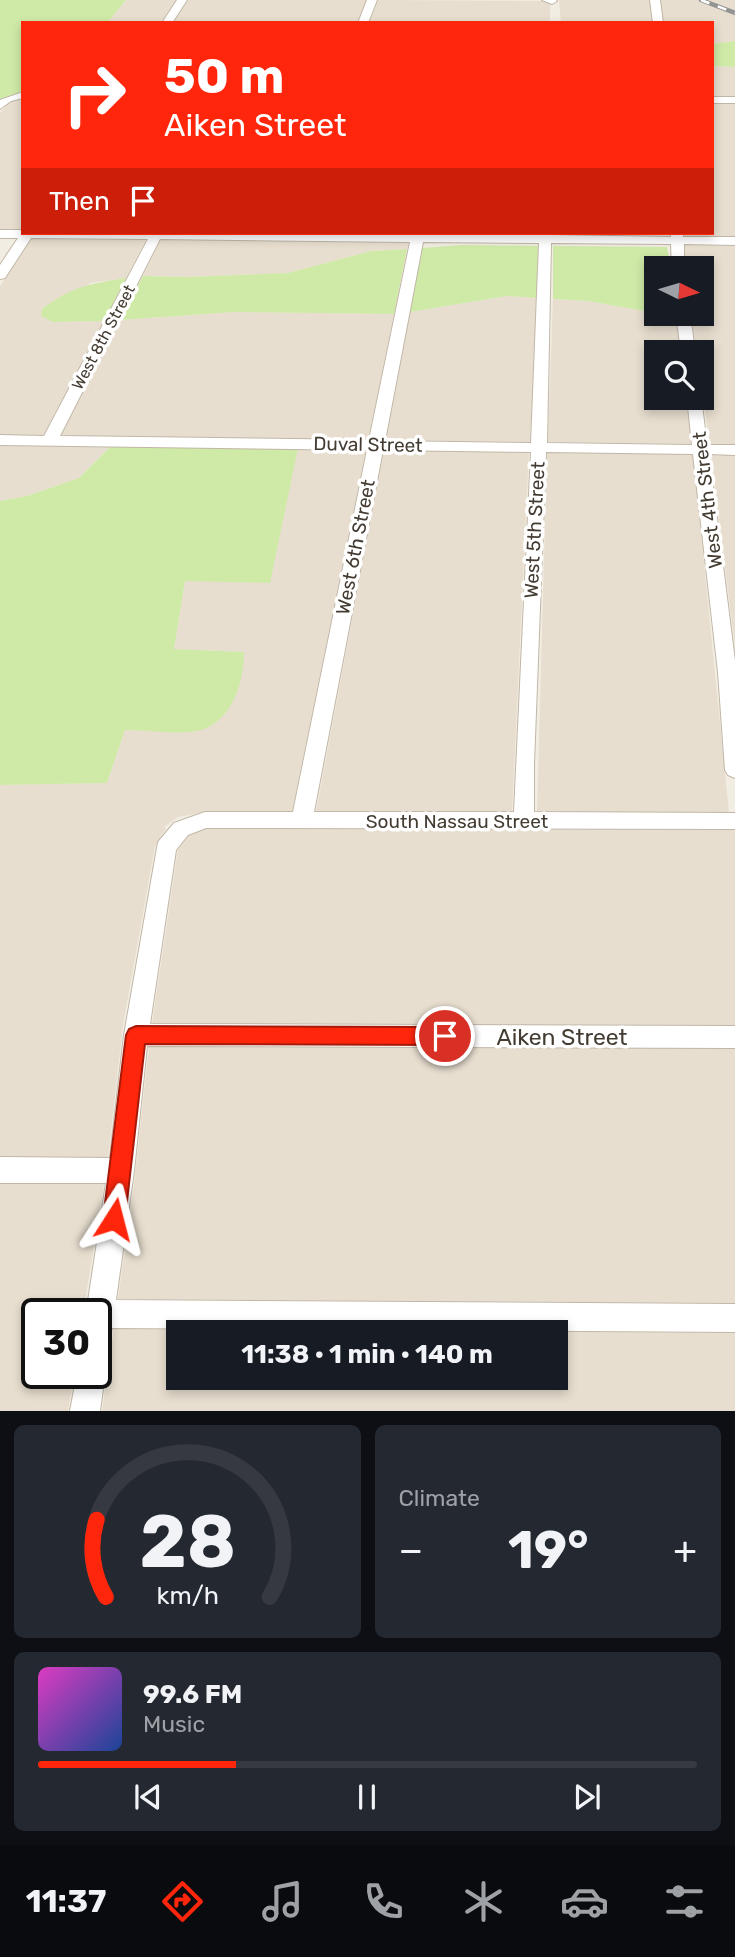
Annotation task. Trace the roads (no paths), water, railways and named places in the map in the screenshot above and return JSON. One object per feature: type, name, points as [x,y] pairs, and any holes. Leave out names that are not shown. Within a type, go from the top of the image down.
[{"type":"street","points":[[168,21],[182,0]]},
{"type":"street","points":[[364,21],[372,0]]},
{"type":"street","points":[[655,0],[657,21]]},
{"type":"street","points":[[0,106],[19,96]]},
{"type":"street","points":[[714,100],[735,100]]},
{"type":"street","points":[[0,234],[21,234]]},
{"type":"street","points":[[0,275],[26,235]]},
{"type":"street","points":[[156,235],[677,237],[735,241]]},
{"type":"street","name":"West 8th Street","points":[[49,442],[156,235]]},
{"type":"street","name":"West 6th Street","points":[[302,820],[417,236]]},
{"type":"street","points":[[677,237],[678,256]]},
{"type":"street","name":"West 5th Street","points":[[524,820],[524,764],[549,238]]},
{"type":"street","name":"West 4th Street","points":[[696,410],[731,672],[735,770]]},
{"type":"street","name":"Duval Street","points":[[0,440],[735,450]]},
{"type":"street","name":"South Nassau Street","points":[[136,1035],[166,848],[181,829],[205,820],[735,821]]},
{"type":"street","points":[[102,1298],[121,1171],[136,1035]]},
{"type":"street","name":"Aiken Street","points":[[136,1035],[735,1037]]},
{"type":"street","points":[[0,1170],[121,1171]]},
{"type":"street","points":[[112,1326],[735,1318]]},
{"type":"street","points":[[85,1411],[89,1389]]},
{"type":"railway","points":[[701,0],[735,13]]}]
